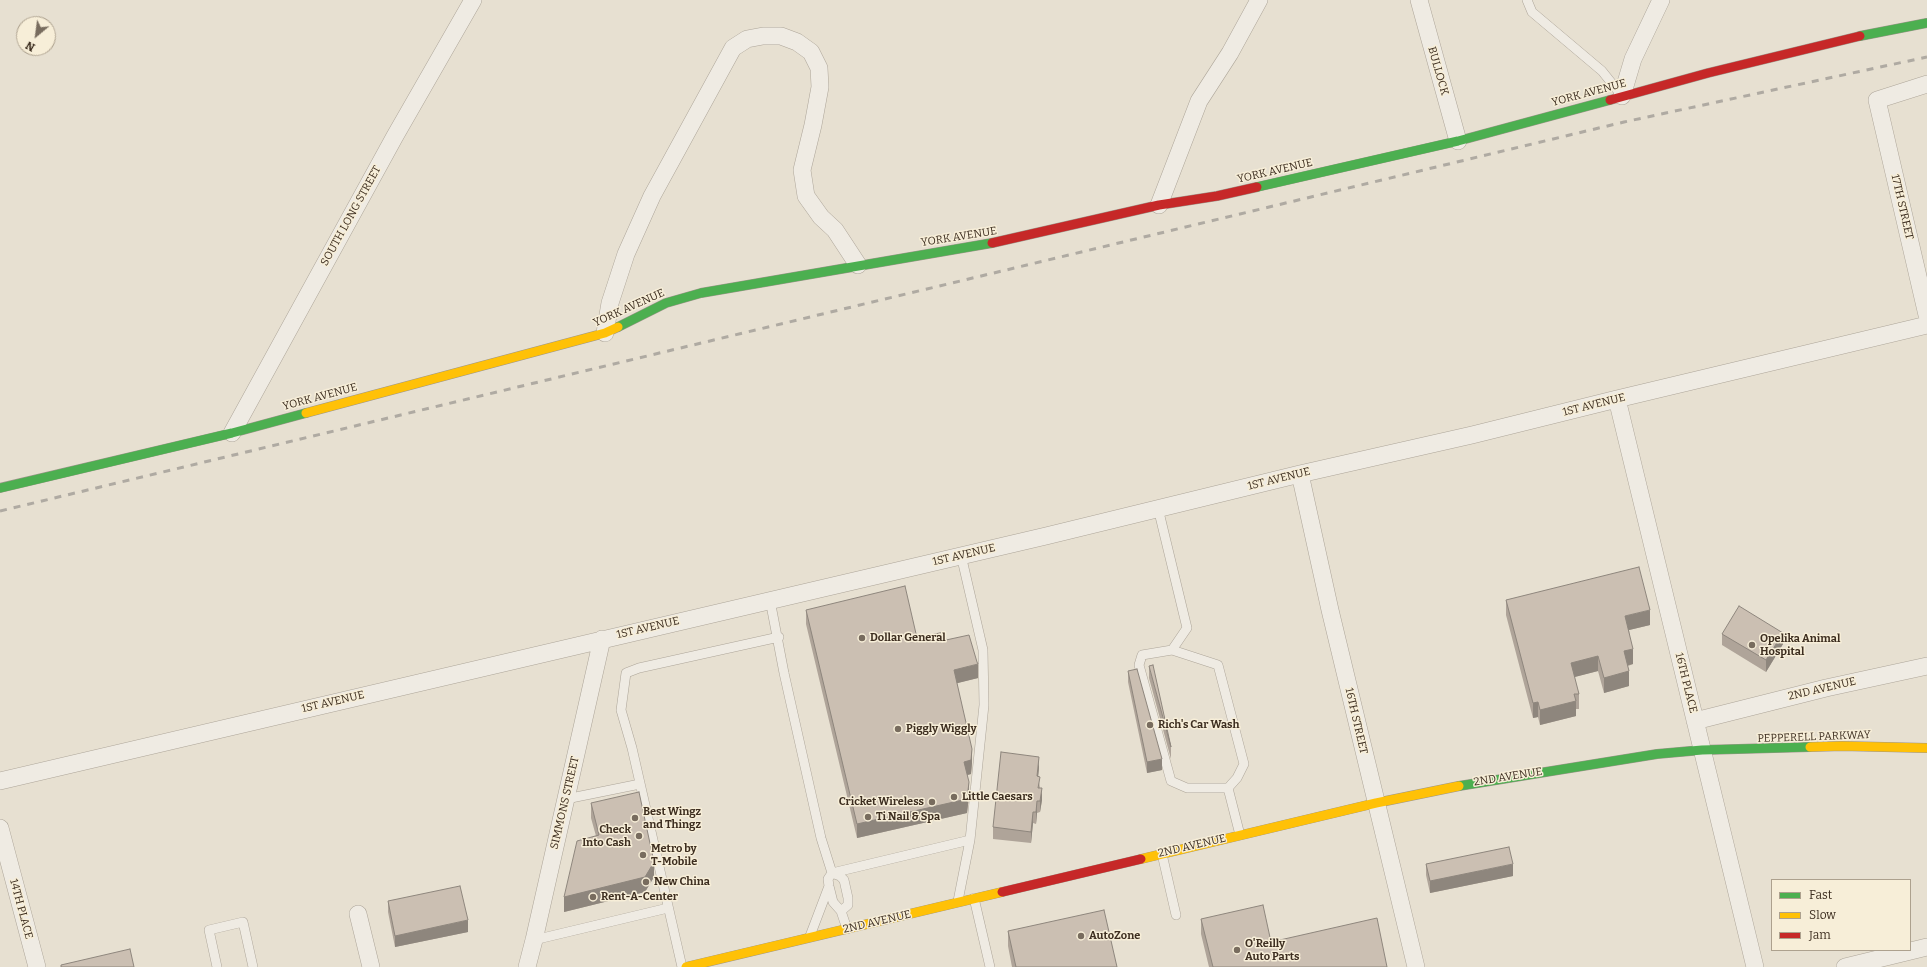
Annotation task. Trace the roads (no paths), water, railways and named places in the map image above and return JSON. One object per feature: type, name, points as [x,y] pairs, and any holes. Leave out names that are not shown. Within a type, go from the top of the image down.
[{"type":"street","name":"SOUTH LONG STREET","points":[[232,433],[395,136],[473,0]]},
{"type":"street","points":[[1159,205],[1199,101],[1230,53],[1260,0]]},
{"type":"street","name":"BULLOCK","points":[[1419,0],[1458,141]]},
{"type":"street","points":[[1622,96],[1633,59],[1662,0]]},
{"type":"street","name":"YORK AVENUE","points":[[0,488],[232,433],[605,333],[666,303],[701,292],[1005,241],[1159,205],[1217,196],[1458,141],[1622,96],[1844,40],[1927,23]]},
{"type":"street","points":[[605,333],[610,303],[626,254],[652,196],[733,48],[747,39],[763,36],[781,36],[797,42],[811,52],[819,68],[820,87],[813,125],[802,170],[806,196],[821,217],[835,230],[858,265]]},
{"type":"street","name":"17TH STREET","points":[[1927,84],[1877,100],[1927,315]]},
{"type":"street","name":"1ST AVENUE","points":[[0,781],[1300,474],[1472,436],[1617,399],[1927,326]]},
{"type":"street","name":"16TH PLACE","points":[[1617,399],[1756,967]]},
{"type":"street","name":"16TH STREET","points":[[1300,474],[1376,803],[1416,967]]},
{"type":"street","name":"SIMMONS STREET","points":[[527,967],[602,639]]},
{"type":"street","name":"2ND AVENUE","points":[[1695,721],[1819,689],[1927,666]]},
{"type":"street","name":"PEPPERELL PARKWAY","points":[[1702,750],[1754,750],[1842,746],[1927,748]]},
{"type":"street","name":"2ND AVENUE","points":[[686,967],[810,936],[847,929],[1376,803],[1518,775],[1657,754],[1702,750]]},
{"type":"street","name":"14TH PLACE","points":[[0,828],[37,967]]},
{"type":"street","points":[[358,914],[371,967]]},
{"type":"street","points":[[1845,967],[1927,948]]},
{"type":"lane","points":[[1527,0],[1532,12],[1602,71],[1622,96]]},
{"type":"lane","points":[[1158,508],[1187,628],[1172,650]]},
{"type":"lane","points":[[957,902],[970,840],[984,705],[983,650],[961,555]]},
{"type":"lane","points":[[770,600],[784,673],[821,838],[832,873]]},
{"type":"lane","points":[[682,967],[640,784],[621,710],[626,673],[639,668],[778,637]]},
{"type":"lane","points":[[1172,650],[1218,665],[1244,764],[1237,778],[1228,788],[1187,788],[1171,781],[1139,664],[1142,655],[1172,650]]},
{"type":"lane","points":[[566,799],[640,784]]},
{"type":"lane","points":[[1228,788],[1240,835]]},
{"type":"lane","points":[[847,929],[841,911],[833,902],[828,879],[832,873],[970,840]]},
{"type":"lane","points":[[1162,854],[1176,915]]},
{"type":"lane","points":[[832,873],[840,876],[844,880],[848,905],[841,911]]},
{"type":"lane","points":[[810,936],[829,886]]},
{"type":"lane","points":[[974,898],[990,967]]},
{"type":"lane","points":[[534,940],[668,908]]},
{"type":"lane","points":[[217,967],[209,930],[243,922],[253,967]]},
{"type":"railway","points":[[0,511],[1624,122],[1927,57]]},
{"type":"place","name":"Dollar General","points":[[862,638]]},
{"type":"place","name":"Opelika Animal Hospital","points":[[1752,645]]},
{"type":"place","name":"Rich's Car Wash","points":[[1150,725]]},
{"type":"place","name":"Piggly Wiggly","points":[[898,729]]},
{"type":"place","name":"Little Caesars","points":[[954,797]]},
{"type":"place","name":"Cricket Wireless","points":[[932,802]]},
{"type":"place","name":"Ti Nail & Spa","points":[[868,817]]},
{"type":"place","name":"Best Wingz and Thingz","points":[[635,818]]},
{"type":"place","name":"Check Into Cash","points":[[639,836]]},
{"type":"place","name":"Metro by T-Mobile","points":[[643,855]]},
{"type":"place","name":"New China","points":[[646,882]]},
{"type":"place","name":"Rent-A-Center","points":[[593,897]]},
{"type":"place","name":"AutoZone","points":[[1081,936]]},
{"type":"place","name":"O'Reilly Auto Parts","points":[[1237,950]]}]
